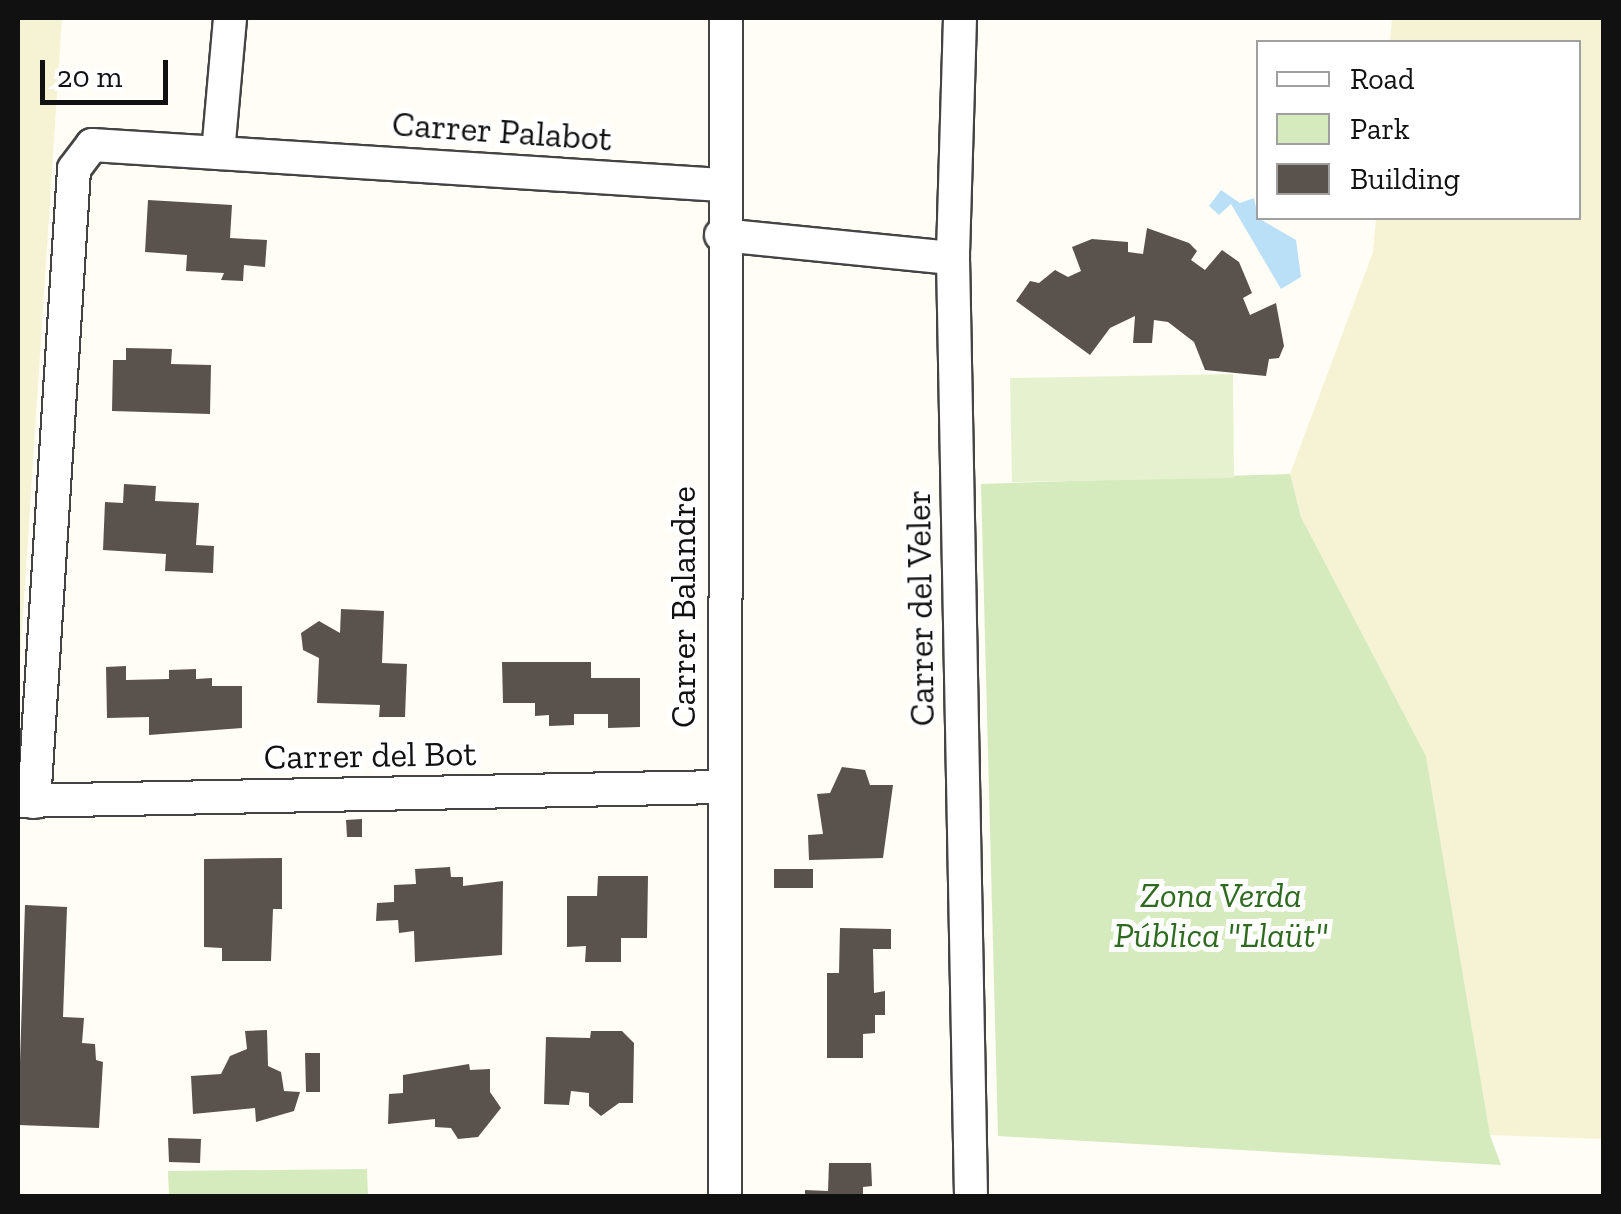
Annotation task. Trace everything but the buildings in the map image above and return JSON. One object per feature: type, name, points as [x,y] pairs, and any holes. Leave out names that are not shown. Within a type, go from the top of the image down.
[{"type":"street","points":[[218,152],[230,18]]},
{"type":"street","name":"Carrer Balandre","points":[[725,1196],[721,235],[726,18]]},
{"type":"street","name":"Carrer del Veler","points":[[960,18],[953,258],[970,1196]]},
{"type":"street","name":"Carrer Palabot","points":[[26,802],[74,169],[92,145],[722,185]]},
{"type":"street","points":[[721,235],[953,258]]},
{"type":"street","name":"Carrer del Bot","points":[[26,802],[724,787]]},
{"type":"shaded area","points":[[18,18],[62,18],[18,691]]},
{"type":"shaded area","points":[[1392,18],[1603,18],[1603,1139],[1490,1135],[1426,756],[1301,517],[1290,474],[1373,252],[1376,220],[1581,220],[1581,40],[1390,40]]},
{"type":"green space","points":[[1233,374],[1234,478],[1012,482],[1010,378]]},
{"type":"green space","name":"Zona Verda Pública \"Llaüt\"","points":[[1290,474],[1301,517],[1426,756],[1490,1135],[1501,1165],[998,1136],[981,484]]},
{"type":"green space","points":[[367,1169],[368,1196],[169,1196],[168,1171]]},
{"type":"water","points":[[1221,190],[1240,203],[1254,198],[1256,220],[1296,240],[1301,277],[1281,289],[1231,204],[1219,215],[1209,206]]}]
